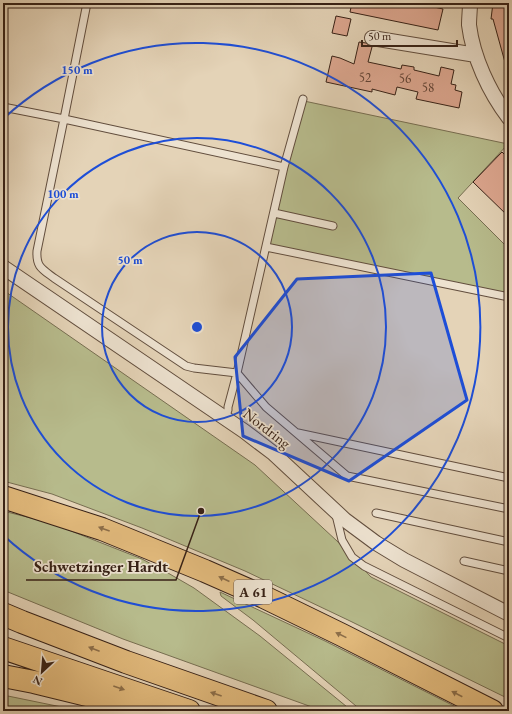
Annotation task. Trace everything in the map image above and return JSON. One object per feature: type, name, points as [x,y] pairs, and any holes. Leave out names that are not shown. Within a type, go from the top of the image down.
[{"type":"highway","name":"A 61","points":[[3,497],[102,528],[205,571],[264,597],[342,635],[492,711]]},
{"type":"highway","points":[[3,614],[126,662],[266,711]]},
{"type":"highway","points":[[3,648],[189,711]]},
{"type":"highway","points":[[3,676],[160,711]]},
{"type":"street","points":[[470,3],[469,24],[476,56],[487,82],[501,108],[509,118]]},
{"type":"street","points":[[372,38],[476,56]]},
{"type":"street","name":"Nordring","points":[[3,267],[225,418],[273,453],[335,511],[370,539],[404,560],[509,614]]},
{"type":"lane","points":[[87,3],[37,251],[38,265],[49,274],[186,366],[237,372],[266,407],[347,476],[509,509]]},
{"type":"lane","points":[[225,418],[284,167],[303,99]]},
{"type":"lane","points":[[3,107],[284,167]]},
{"type":"lane","points":[[274,213],[333,226]]},
{"type":"lane","points":[[266,247],[509,297]]},
{"type":"lane","points":[[296,433],[509,478]]},
{"type":"lane","points":[[335,511],[342,540],[352,556],[364,566],[509,638]]},
{"type":"lane","points":[[376,513],[509,542]]},
{"type":"lane","points":[[464,562],[509,571]]},
{"type":"highlighted area","points":[[431,273],[467,400],[349,481],[243,436],[235,357],[297,279]]},
{"type":"green space","points":[[304,101],[508,144],[458,198],[509,249],[509,295],[268,246]]},
{"type":"green space","points":[[3,290],[255,465],[337,541],[371,577],[509,646],[509,699],[245,571],[142,528],[52,494],[3,481]]},
{"type":"green space","points":[[3,511],[51,523],[142,559],[168,573],[194,588],[260,636],[352,711],[323,711],[123,639],[3,590]]},
{"type":"green space","points":[[220,592],[325,641],[464,711],[362,711],[253,620],[221,596]]},
{"type":"green space","points":[[3,695],[81,711],[3,711]]},
{"type":"building","points":[[352,3],[416,3],[443,9],[438,30],[350,12]]},
{"type":"building","points":[[493,3],[509,3],[509,66],[506,66],[493,19],[491,19]]},
{"type":"building","points":[[336,16],[351,19],[347,36],[332,33]]},
{"type":"building","points":[[359,42],[366,43],[372,47],[368,62],[401,69],[402,65],[414,67],[414,70],[439,76],[441,67],[454,70],[451,84],[456,85],[455,90],[462,92],[459,108],[416,99],[418,92],[397,87],[395,95],[372,89],[372,92],[326,82],[332,56],[354,64]]},
{"type":"building","points":[[502,152],[509,159],[509,217],[473,182]]},
{"type":"place","name":"Schwetzinger Hardt","points":[[201,511]]}]
